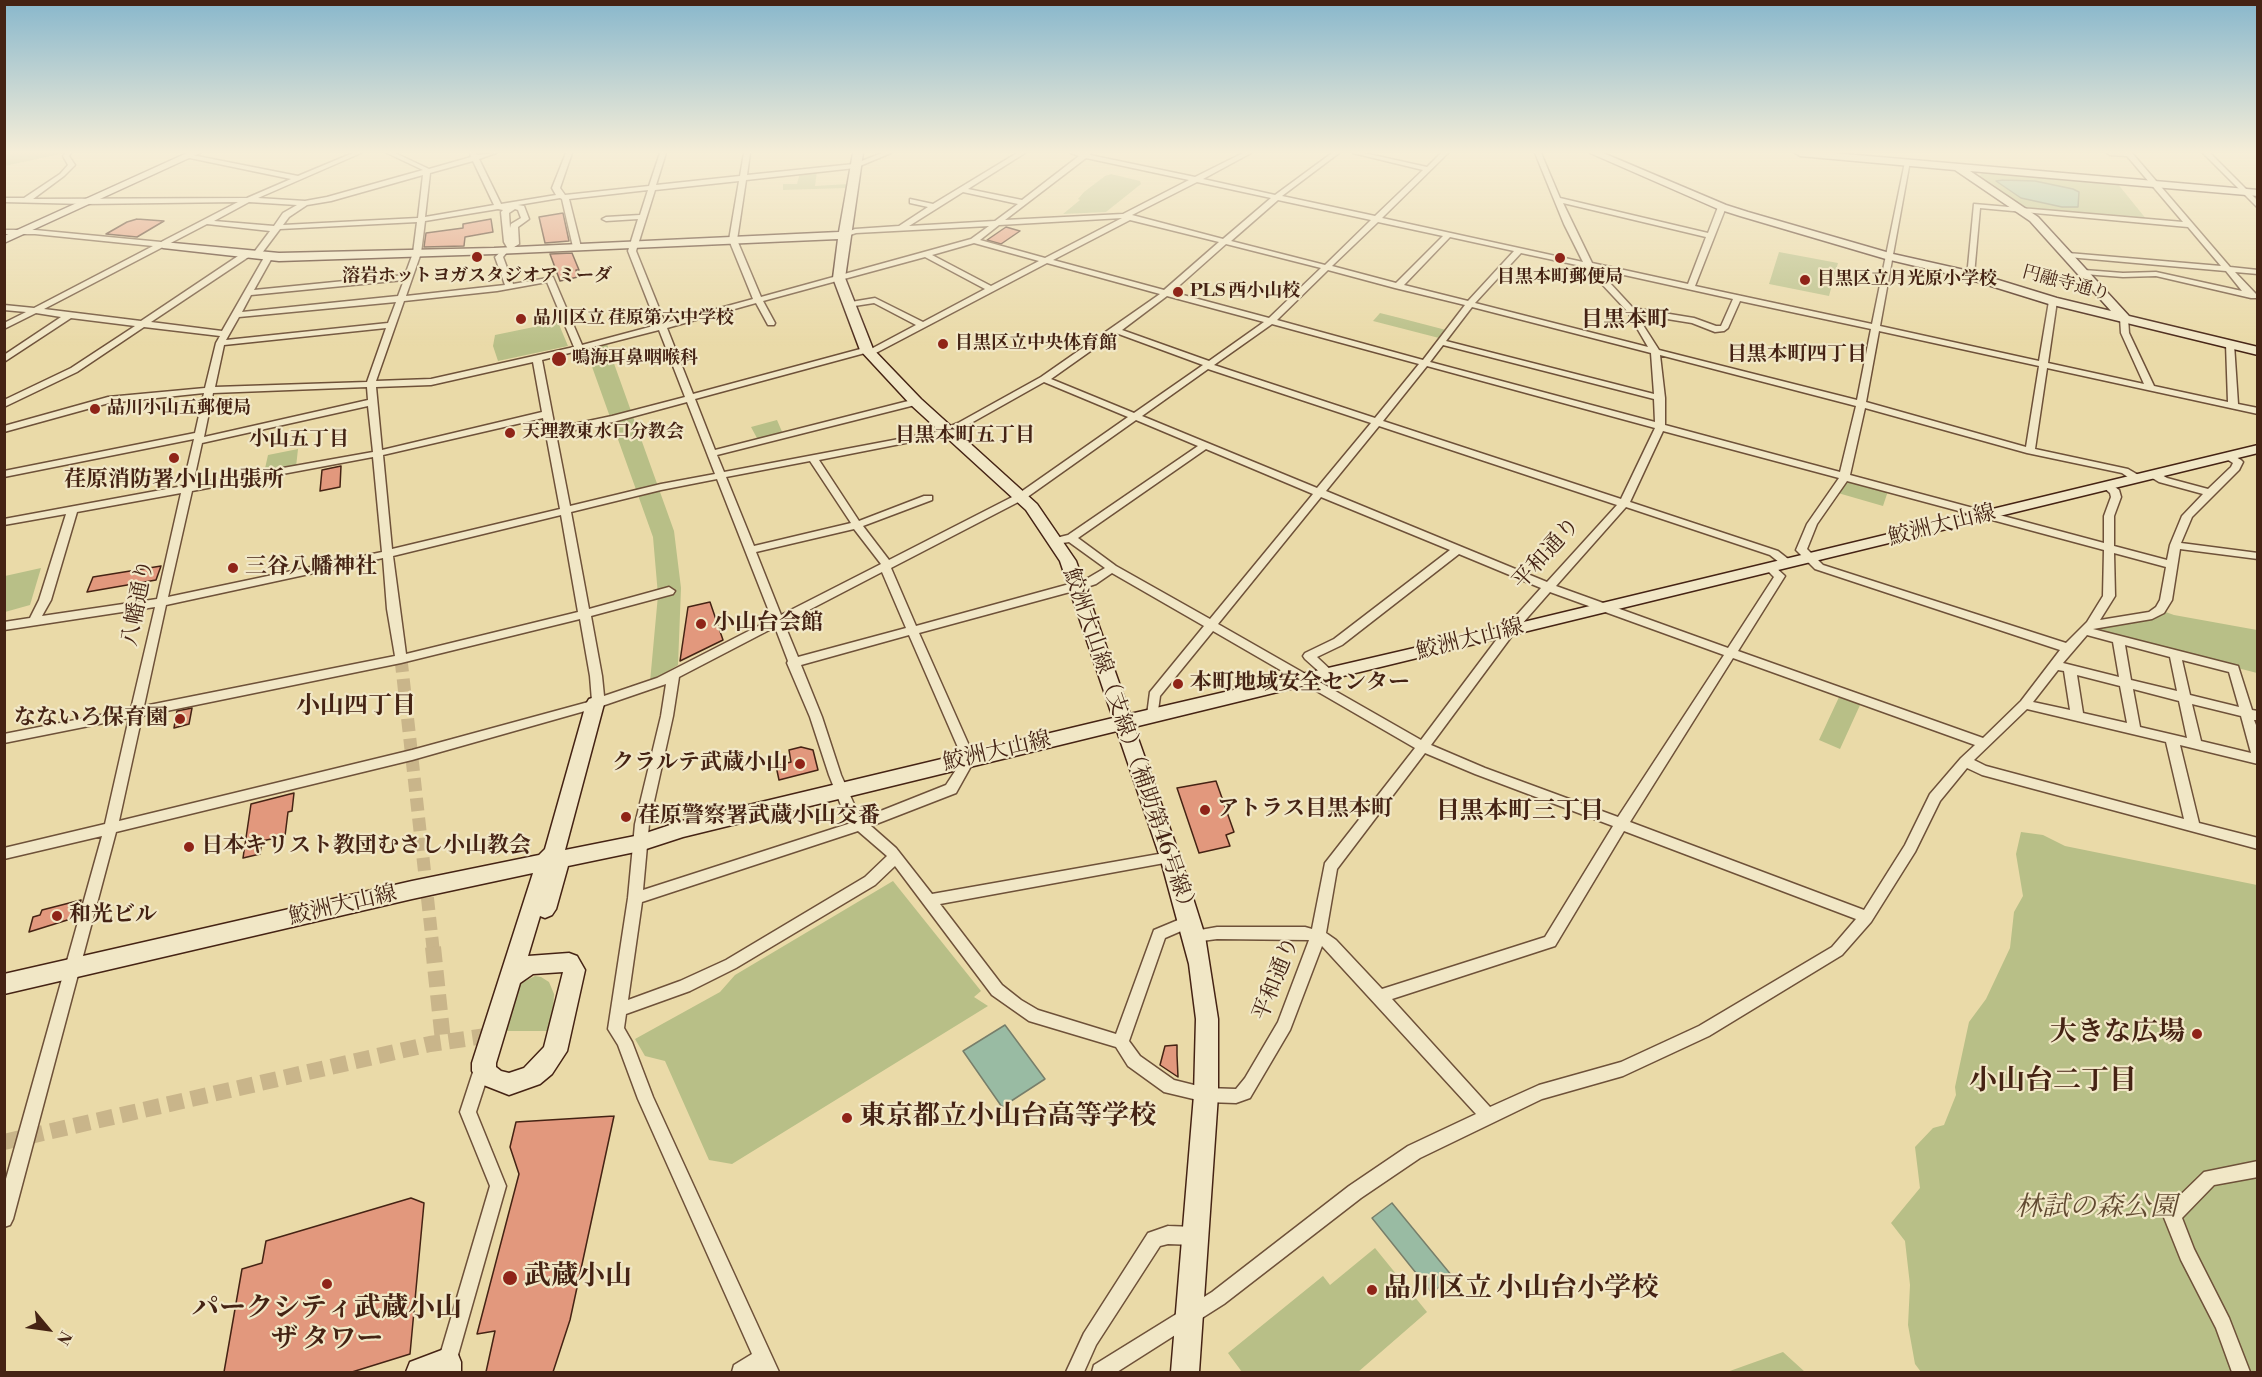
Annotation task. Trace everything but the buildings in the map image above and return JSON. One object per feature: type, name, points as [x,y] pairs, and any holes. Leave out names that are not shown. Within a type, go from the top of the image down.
[{"type":"main road","points":[[4,240],[53,217]]},
{"type":"main road","name":"鮫洲大山線（支線）（補助第46号線）","points":[[847,217],[839,278],[868,351],[916,402],[1022,496],[1064,540],[1068,561],[1170,857],[1192,929],[1200,964],[1207,1019],[1206,1095],[1185,1372]]},
{"type":"main road","name":"円融寺通り","points":[[1756,217],[1890,257],[1970,275],[2053,301],[2258,351]]},
{"type":"main road","points":[[2031,217],[2124,318]]},
{"type":"main road","points":[[163,245],[269,256],[577,247],[844,234]]},
{"type":"main road","name":"鮫洲大山線","points":[[4,975],[74,963],[640,839],[682,829],[838,782],[969,759],[1810,559],[2107,486],[2138,474],[2258,449]]},
{"type":"main road","points":[[542,964],[534,959],[532,953],[553,858],[597,703]]},
{"type":"main road","points":[[510,979],[522,968],[542,964],[563,962],[568,963],[574,970],[555,1051],[532,1077],[509,1084],[495,1080],[484,1071],[484,1063],[510,979],[553,858]]},
{"type":"main road","name":"鮫洲大山線","points":[[4,984],[74,963]]},
{"type":"main road","points":[[420,1372],[447,1367]]},
{"type":"street","points":[[4,327],[214,217]]},
{"type":"street","points":[[4,404],[74,370],[141,324],[252,255],[284,217]]},
{"type":"street","points":[[205,222],[277,228],[438,217]]},
{"type":"street","points":[[503,217],[508,249]]},
{"type":"street","points":[[510,287],[500,257],[515,244],[514,226],[524,217]]},
{"type":"street","points":[[568,217],[577,247]]},
{"type":"street","points":[[606,219],[638,217]]},
{"type":"street","points":[[643,217],[632,251],[816,717],[838,782],[860,825],[895,856],[997,990],[1016,1005],[1034,1016],[1121,1042],[1134,1061],[1170,1087],[1206,1095]]},
{"type":"street","points":[[737,217],[733,240],[758,300],[771,323]]},
{"type":"street","points":[[899,228],[917,217]]},
{"type":"street","points":[[4,429],[108,400],[208,390],[431,382],[579,349],[974,241],[1007,217]]},
{"type":"street","points":[[844,234],[988,228],[1014,217]]},
{"type":"street","points":[[844,234],[899,228],[1123,217]]},
{"type":"street","points":[[551,432],[868,351],[923,325],[1126,217]]},
{"type":"street","points":[[1128,217],[1861,404],[2030,451],[2138,474],[2210,493]]},
{"type":"street","points":[[4,626],[162,602],[387,554],[661,487],[949,429],[1044,380],[1167,294],[1252,217]]},
{"type":"street","points":[[1373,217],[2258,411]]},
{"type":"street","name":"平和通り","points":[[1206,1095],[1244,1094],[1285,1025],[1318,936],[1330,867],[1510,630],[1624,503],[1660,428],[1660,398],[1655,351],[1630,310],[1588,264],[1566,217]]},
{"type":"street","points":[[1633,217],[1711,236]]},
{"type":"street","points":[[1690,286],[1718,217]]},
{"type":"street","points":[[1898,217],[1844,478],[1812,524],[1801,550],[1819,567],[2068,648]]},
{"type":"street","points":[[1970,275],[1976,217]]},
{"type":"street","points":[[2099,217],[2191,225]]},
{"type":"street","points":[[2184,217],[2254,296]]},
{"type":"street","points":[[4,854],[412,755],[647,688],[1022,496],[1270,322],[1376,218]]},
{"type":"street","points":[[401,658],[376,454],[371,384],[417,253],[419,220]]},
{"type":"street","points":[[4,232],[24,231],[163,245]]},
{"type":"street","points":[[1398,286],[1449,234]]},
{"type":"street","points":[[974,241],[2171,565]]},
{"type":"street","points":[[1153,715],[1154,695],[1424,364],[1470,304],[1520,249]]},
{"type":"street","points":[[925,254],[990,289]]},
{"type":"street","points":[[2068,255],[2258,272]]},
{"type":"street","name":"八幡通り","points":[[4,1219],[110,830],[138,714],[208,390],[222,338],[269,256]]},
{"type":"street","points":[[2084,272],[2123,275],[2156,274],[2254,296]]},
{"type":"street","points":[[247,293],[409,277]]},
{"type":"street","points":[[235,315],[510,287],[550,279],[579,349]]},
{"type":"street","points":[[1630,310],[1694,321],[1715,329],[1724,328],[1738,297]]},
{"type":"street","points":[[848,305],[875,300],[923,325]]},
{"type":"street","points":[[2030,451],[2053,301]]},
{"type":"street","points":[[4,307],[141,324],[222,338],[391,325]]},
{"type":"street","points":[[4,359],[69,315]]},
{"type":"street","points":[[2124,318],[2125,333],[2151,388]]},
{"type":"street","points":[[1115,330],[1208,365],[1774,553],[1788,564]]},
{"type":"street","points":[[1440,342],[1660,398]]},
{"type":"street","points":[[2230,344],[2233,406]]},
{"type":"street","points":[[537,358],[585,615],[597,703]]},
{"type":"street","points":[[796,369],[809,365]]},
{"type":"street","points":[[1044,380],[1547,587],[1985,744]]},
{"type":"street","points":[[4,474],[198,438],[372,402]]},
{"type":"street","points":[[712,453],[916,402]]},
{"type":"street","points":[[4,522],[186,491],[376,454],[548,414]]},
{"type":"street","points":[[1204,446],[1064,540],[1423,747],[1853,911],[1866,918]]},
{"type":"street","points":[[2088,628],[2152,615],[2160,610],[2166,600],[2175,544],[2187,516],[2236,468],[2238,462],[2228,456]]},
{"type":"street","points":[[635,898],[860,825],[951,789],[969,759],[912,632],[886,566],[813,458]]},
{"type":"street","points":[[1101,1372],[1190,1318],[1239,1283],[1355,1192],[1406,1157],[1458,1129],[1539,1092],[1623,1069],[1704,1031],[1837,951],[1866,918],[1910,848],[1935,798],[1965,761],[2025,704],[2068,648],[2088,628],[2109,596],[2109,516],[2116,497],[2115,492],[2107,486]]},
{"type":"street","points":[[749,550],[857,525],[928,498]]},
{"type":"street","points":[[34,622],[45,600],[72,510]]},
{"type":"street","points":[[2175,544],[2258,556]]},
{"type":"street","points":[[1328,673],[1310,656],[1338,642],[1457,550]]},
{"type":"street","points":[[793,663],[1077,586],[1092,581],[1112,568]]},
{"type":"street","points":[[1379,997],[1550,942],[1621,824],[1780,576],[1770,568]]},
{"type":"street","points":[[4,739],[138,714],[401,658],[585,615],[669,591]]},
{"type":"street","points":[[2088,628],[2118,640],[2234,669],[2251,714],[2258,754]]},
{"type":"street","points":[[2118,640],[2134,729]]},
{"type":"street","points":[[2175,654],[2195,744]]},
{"type":"street","points":[[2055,665],[2251,714]]},
{"type":"street","points":[[2070,669],[2077,716]]},
{"type":"street","points":[[673,675],[667,716],[640,839],[635,898],[616,1029],[624,1042],[646,1099],[767,1365],[741,1372]]},
{"type":"street","points":[[2025,704],[2258,759]]},
{"type":"street","points":[[2172,739],[2193,827]]},
{"type":"street","points":[[1965,761],[1982,770],[2258,844]]},
{"type":"street","points":[[620,1009],[685,986],[731,964],[870,881],[895,856]]},
{"type":"street","points":[[929,900],[1170,857]]},
{"type":"street","points":[[1121,1042],[1159,934],[1192,929],[1217,933],[1305,933],[1318,936],[1331,944],[1481,1107],[1487,1117]]},
{"type":"street","points":[[447,1367],[498,1186],[468,1112],[484,1063]]},
{"type":"street","points":[[2241,1372],[2223,1324],[2187,1254],[2172,1215],[2210,1178],[2258,1169]]},
{"type":"street","points":[[1075,1372],[1096,1329],[1154,1239],[1168,1235],[1195,1236]]},
{"type":"green space","points":[[2114,217],[2145,217],[2147,220]]},
{"type":"green space","points":[[1779,252],[1838,263],[1829,296],[1769,284]]},
{"type":"green space","points":[[1380,313],[1446,330],[1439,338],[1373,321]]},
{"type":"green space","points":[[558,322],[568,346],[498,361],[493,346],[495,335]]},
{"type":"green space","points":[[607,344],[674,531],[681,588],[678,665],[650,682],[658,595],[653,537],[586,350]]},
{"type":"green space","points":[[777,420],[783,434],[758,440],[751,427]]},
{"type":"green space","points":[[298,449],[296,467],[264,473],[268,455]]},
{"type":"green space","points":[[1847,481],[1888,491],[1883,506],[1838,493]]},
{"type":"green space","points":[[41,568],[30,605],[5,612],[5,576]]},
{"type":"green space","points":[[2160,610],[2174,615],[2257,630],[2257,673],[2087,629]]},
{"type":"green space","points":[[1840,695],[1861,703],[1840,749],[1819,740]]},
{"type":"green space","name":"林試の森公園","points":[[2021,832],[2043,835],[2065,846],[2257,885],[2257,1372],[1921,1372],[1915,1364],[1908,1325],[1910,1285],[1905,1241],[1891,1223],[1920,1188],[1915,1147],[1933,1128],[1944,1125],[1956,1095],[1955,1087],[1969,1022],[1986,999],[2010,948],[2014,912],[2023,896],[2016,854]]},
{"type":"green space","points":[[893,881],[981,991],[974,997],[988,1006],[732,1164],[709,1160],[665,1061],[645,1056],[635,1039],[720,992],[735,975]]},
{"type":"green space","points":[[535,976],[549,982],[554,994],[552,1031],[508,1031],[503,1027],[513,990]]},
{"type":"green space","points":[[1375,1248],[1427,1312],[1358,1372],[1242,1372],[1228,1353],[1323,1276],[1330,1285]]},
{"type":"green space","points":[[1783,1352],[1805,1372],[1727,1372]]},
{"type":"shaded area","points":[[1005,1025],[1045,1079],[1002,1107],[963,1051]]},
{"type":"shaded area","points":[[1392,1203],[1452,1276],[1432,1293],[1372,1218]]},
{"type":"tunnel","points":[[401,659],[433,948]]},
{"type":"tunnel","points":[[433,947],[443,1041]]},
{"type":"tunnel","points":[[4,1142],[430,1044],[493,1035]]},
{"type":"place","name":"溶岩ホットヨガスタジオアミーダ","points":[[477,257]]},
{"type":"place","name":"目黒本町郵便局","points":[[1560,258]]},
{"type":"place","name":"目黒区立月光原小学校","points":[[1805,280]]},
{"type":"place","name":"PLS 西小山校","points":[[1178,292]]},
{"type":"place","name":"品川区立 荏原第六中学校","points":[[521,319]]},
{"type":"place","name":"目黒区立中央体育館","points":[[943,344]]},
{"type":"place","name":"鳴海耳鼻咽喉科","points":[[559,359]]},
{"type":"place","name":"品川小山五郵便局","points":[[95,409]]},
{"type":"place","name":"天理教東水口分教会","points":[[510,433]]},
{"type":"place","name":"荏原消防署小山出張所","points":[[174,458]]},
{"type":"place","name":"三谷八幡神社","points":[[233,568]]},
{"type":"place","name":"小山台会館","points":[[701,624]]},
{"type":"place","name":"本町地域安全センター","points":[[1178,684]]},
{"type":"place","name":"なないろ保育園","points":[[180,719]]},
{"type":"place","name":"クラルテ武蔵小山","points":[[800,764]]},
{"type":"place","name":"アトラス目黒本町","points":[[1205,810]]},
{"type":"place","name":"荏原警察署武蔵小山交番","points":[[626,817]]},
{"type":"place","name":"日本キリスト教団むさし小山教会","points":[[189,847]]},
{"type":"place","name":"和光ビル","points":[[57,916]]},
{"type":"place","name":"大きな広場","points":[[2197,1034]]},
{"type":"place","name":"東京都立小山台高等学校","points":[[847,1118]]},
{"type":"place","name":"武蔵小山","points":[[510,1278]]},
{"type":"place","name":"パークシティ武蔵小山 ザ タワー","points":[[327,1284]]},
{"type":"place","name":"品川区立 小山台小学校","points":[[1372,1290]]},
{"type":"district","name":"目黒本町","points":[[1625,321]]},
{"type":"district","name":"目黒本町四丁目","points":[[1797,355]]},
{"type":"district","name":"目黒本町五丁目","points":[[965,436]]},
{"type":"district","name":"小山五丁目","points":[[299,440]]},
{"type":"district","name":"小山四丁目","points":[[356,707]]},
{"type":"district","name":"目黒本町三丁目","points":[[1520,812]]},
{"type":"district","name":"小山台二丁目","points":[[2053,1082]]}]
